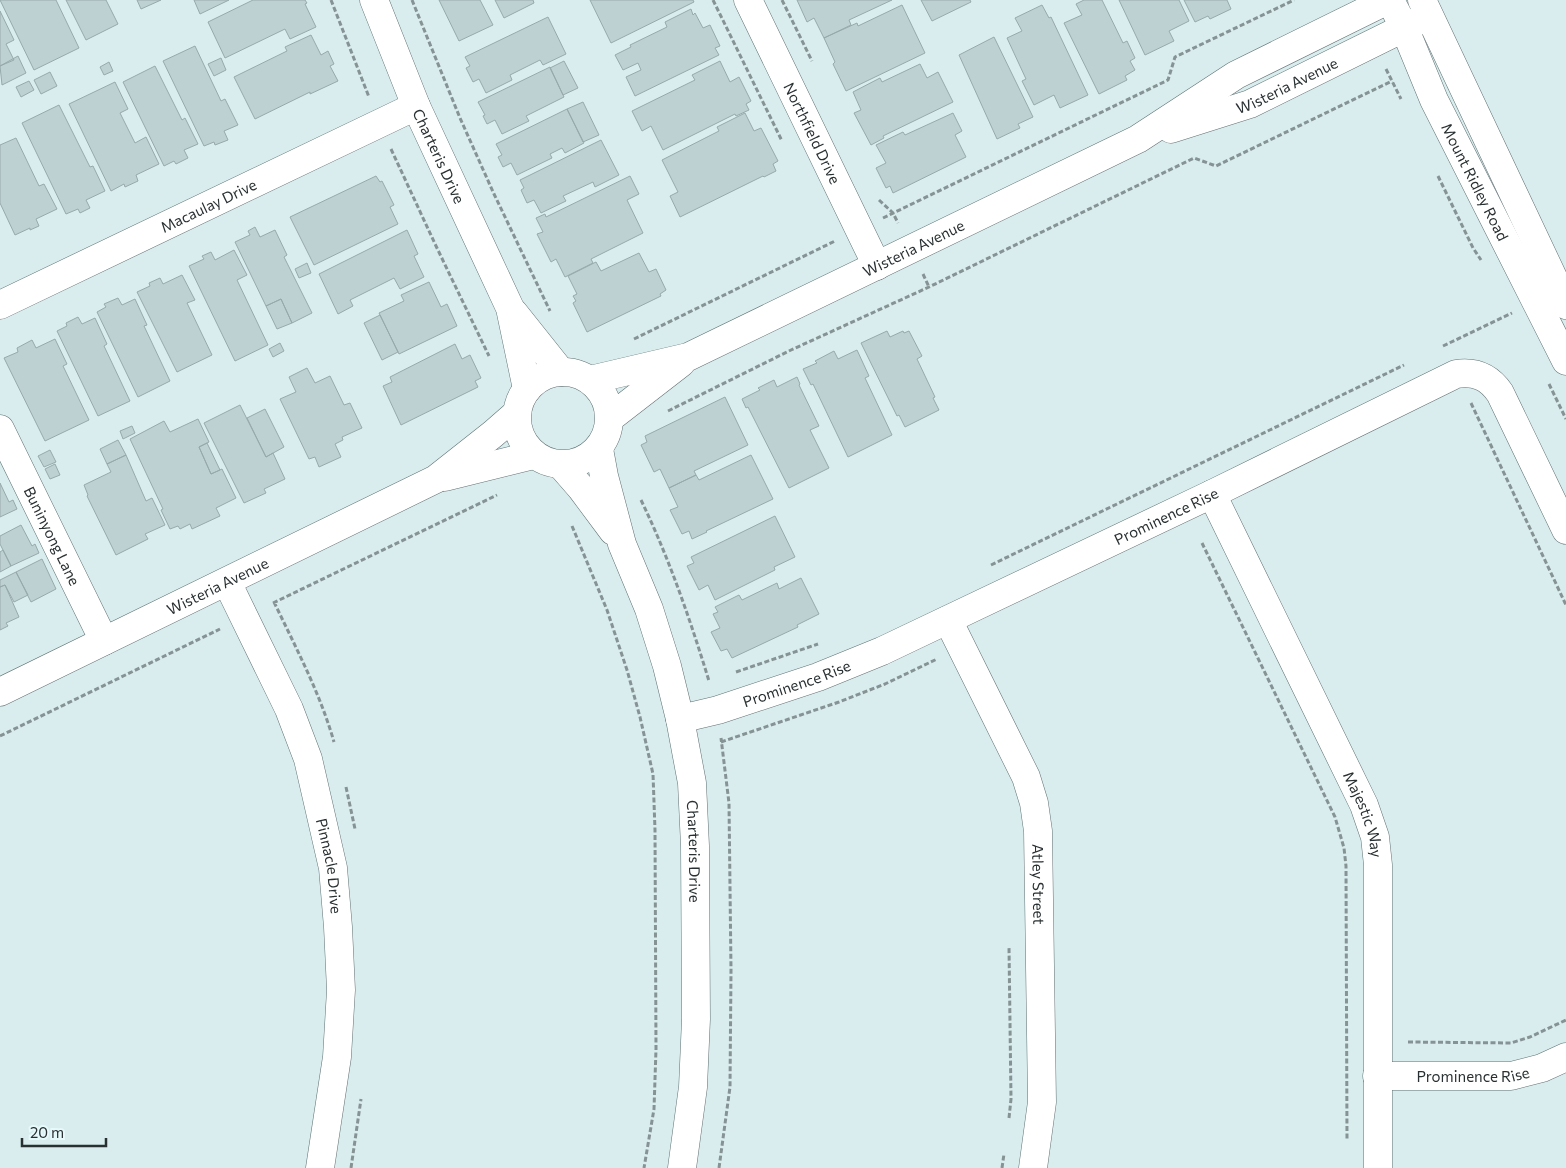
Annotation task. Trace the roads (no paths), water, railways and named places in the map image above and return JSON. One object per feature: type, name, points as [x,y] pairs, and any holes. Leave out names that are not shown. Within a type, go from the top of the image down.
[{"type":"street","name":"Charteris Drive","points":[[374,0],[416,106],[510,308],[561,372]]},
{"type":"street","name":"Northfield Drive","points":[[748,0],[877,266]]},
{"type":"street","name":"Mount Ridley Road","points":[[1389,0],[1404,27],[1434,100],[1564,352]]},
{"type":"street","name":"Wisteria Avenue","points":[[610,418],[688,357],[1138,138],[1236,75],[1389,0]]},
{"type":"street","name":"Mount Ridley Road","points":[[1425,8],[1566,305]]},
{"type":"street","name":"Wisteria Avenue","points":[[1138,138],[1250,104],[1404,27],[1425,8]]},
{"type":"street","name":"Macaulay Drive","points":[[0,305],[416,106]]},
{"type":"street","name":"Charteris Drive","points":[[510,308],[522,401]]},
{"type":"street","name":"Wisteria Avenue","points":[[590,380],[688,357]]},
{"type":"street","points":[[561,372],[571,372],[590,380],[600,390],[607,404],[610,418],[605,440],[599,449],[588,458],[575,464],[560,465],[542,460],[534,455],[524,443],[518,428],[522,401],[536,380],[548,374],[561,372]]},
{"type":"street","name":"Prominence Rise","points":[[680,719],[718,710],[818,677],[882,651],[1212,494],[1456,374],[1479,375],[1492,381],[1500,393],[1566,530]]},
{"type":"street","name":"Wisteria Avenue","points":[[0,692],[436,479],[493,434],[522,401]]},
{"type":"street","name":"Buninyong Lane","points":[[0,429],[104,641]]},
{"type":"street","name":"Charteris Drive","points":[[599,449],[622,544],[649,609],[667,666],[680,719],[692,783],[695,846],[693,1087],[682,1168]]},
{"type":"street","name":"Wisteria Avenue","points":[[436,479],[534,455]]},
{"type":"street","name":"Charteris Drive","points":[[560,465],[581,488],[622,544]]},
{"type":"street","name":"Majestic Way","points":[[1212,494],[1364,805],[1375,837],[1378,865],[1378,1168]]},
{"type":"street","name":"Pinnacle Drive","points":[[227,582],[289,709],[308,759],[332,868],[338,927],[341,990],[336,1057],[320,1168]]},
{"type":"street","name":"Atley Street","points":[[948,620],[1026,777],[1034,803],[1038,831],[1042,1102],[1033,1168]]},
{"type":"street","name":"Prominence Rise","points":[[1377,1076],[1511,1076],[1542,1068],[1566,1057]]}]
